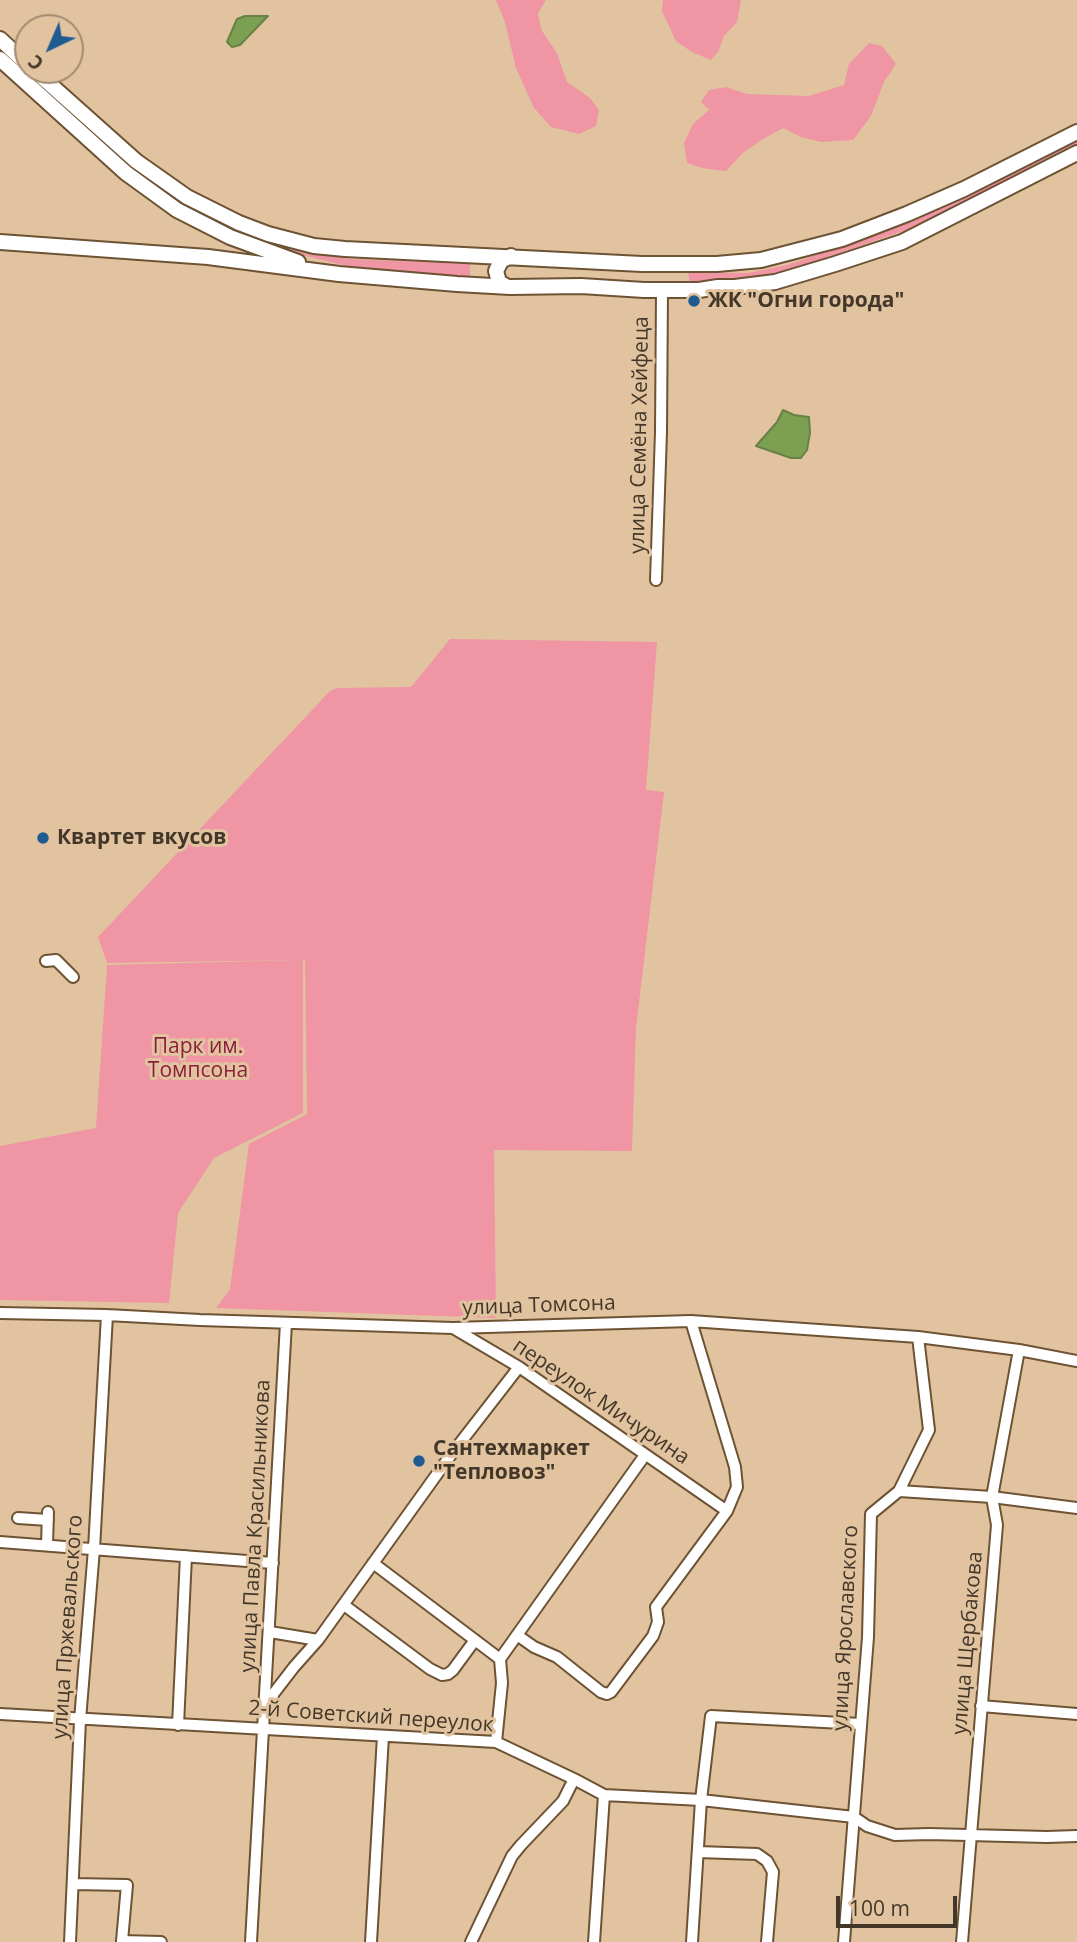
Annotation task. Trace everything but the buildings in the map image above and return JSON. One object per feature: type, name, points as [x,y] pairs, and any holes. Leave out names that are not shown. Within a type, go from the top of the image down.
[{"type":"main road","points":[[0,39],[14,52]]},
{"type":"main road","points":[[0,59],[126,173],[177,210],[230,237],[284,258],[340,274]]},
{"type":"main road","points":[[50,84],[136,161],[187,197],[239,223],[288,240],[330,248],[642,264],[717,264],[761,260],[842,239],[964,189],[1077,132]]},
{"type":"main road","points":[[0,242],[208,257],[340,274],[510,287],[581,286],[699,290],[775,282],[902,242],[1077,153]]},
{"type":"main road","points":[[510,287],[500,284],[496,275],[499,263],[511,257]]},
{"type":"main road","points":[[642,264],[659,268],[667,277],[666,283],[661,286],[644,290]]},
{"type":"street","name":"улица Семёна Хейфеца","points":[[656,580],[662,290]]},
{"type":"street","points":[[46,961],[56,960],[73,977]]},
{"type":"street","name":"улица Томсона","points":[[0,1313],[453,1328],[691,1321],[918,1337],[1077,1361]]},
{"type":"street","name":"улица Пржевальского","points":[[70,1942],[80,1720],[94,1549],[107,1315]]},
{"type":"street","points":[[517,1635],[534,1647],[557,1657],[601,1692],[611,1692],[653,1636],[657,1622],[656,1606],[727,1511],[737,1487],[736,1467],[691,1321]]},
{"type":"street","name":"улица Павла Красильникова","points":[[251,1942],[286,1322]]},
{"type":"street","name":"переулок Мичурина","points":[[453,1328],[519,1367],[727,1511]]},
{"type":"street","name":"улица Ярославского","points":[[844,1942],[867,1637],[871,1514],[899,1491],[929,1430],[918,1337]]},
{"type":"street","name":"улица Щербакова","points":[[962,1942],[997,1525],[992,1497],[1018,1350]]},
{"type":"street","points":[[265,1715],[274,1693],[318,1640],[450,1456],[519,1367]]},
{"type":"street","points":[[496,1742],[502,1683],[500,1659],[645,1455]]},
{"type":"street","points":[[899,1491],[992,1497],[1077,1508]]},
{"type":"street","points":[[18,1518],[48,1516],[47,1545]]},
{"type":"street","points":[[0,1542],[273,1563]]},
{"type":"street","points":[[178,1724],[186,1556]]},
{"type":"street","points":[[373,1563],[500,1659]]},
{"type":"street","points":[[344,1605],[442,1675],[453,1670],[475,1640]]},
{"type":"street","points":[[270,1632],[318,1640]]},
{"type":"street","points":[[981,1706],[1077,1714]]},
{"type":"street","name":"2-й Советский переулок","points":[[0,1714],[496,1742],[604,1795],[701,1800],[854,1817],[867,1826],[895,1835],[1077,1836]]},
{"type":"street","points":[[692,1942],[701,1800],[711,1716],[861,1724]]},
{"type":"street","points":[[372,1942],[383,1736]]},
{"type":"street","points":[[471,1942],[512,1856],[563,1801],[574,1779]]},
{"type":"street","points":[[594,1942],[604,1795]]},
{"type":"street","points":[[698,1852],[757,1854],[767,1861],[773,1872],[767,1942]]},
{"type":"street","points":[[73,1884],[127,1885],[122,1941],[161,1942]]},
{"type":"green space","points":[[496,0],[546,0],[538,14],[542,31],[557,53],[567,82],[590,98],[599,110],[596,126],[579,134],[551,127],[534,108],[516,68],[505,22]]},
{"type":"green space","points":[[663,0],[741,0],[737,22],[724,36],[718,52],[711,60],[676,41],[662,11]]},
{"type":"green space","points":[[869,43],[882,46],[896,64],[884,82],[871,116],[853,140],[821,142],[801,137],[783,128],[744,152],[726,171],[687,163],[684,143],[693,124],[709,110],[701,102],[709,90],[726,87],[747,94],[809,96],[844,85],[849,64]]},
{"type":"green space","points":[[0,49],[14,61],[14,66],[0,53]]},
{"type":"green space","points":[[35,84],[40,84],[110,145],[174,195],[221,223],[277,246],[351,259],[470,264],[470,278],[347,266],[269,247],[186,208],[118,159]]},
{"type":"green space","points":[[1077,140],[1077,148],[983,196],[912,228],[754,279],[690,283],[688,272],[748,273],[787,265],[870,237],[947,206]]},
{"type":"green space","name":"Парк им. Томпсона","points":[[450,639],[657,642],[646,790],[664,792],[636,1028],[632,1151],[494,1150],[496,1318],[216,1308],[230,1289],[249,1144],[307,1114],[303,960],[303,1113],[214,1158],[178,1213],[169,1303],[0,1300],[0,1146],[96,1128],[107,965],[299,960],[107,963],[98,937],[330,691],[337,688],[411,687]]},
{"type":"shaded area","points":[[245,16],[268,16],[240,45],[232,47],[227,42],[237,19]]},
{"type":"shaded area","points":[[783,410],[809,417],[807,450],[801,458],[791,458],[756,446],[777,422]]},
{"type":"place","name":"ЖК \"Огни города\"","points":[[694,301]]},
{"type":"place","name":"Квартет вкусов","points":[[43,838]]},
{"type":"place","name":"Сантехмаркет \"Тепловоз\"","points":[[419,1461]]}]
